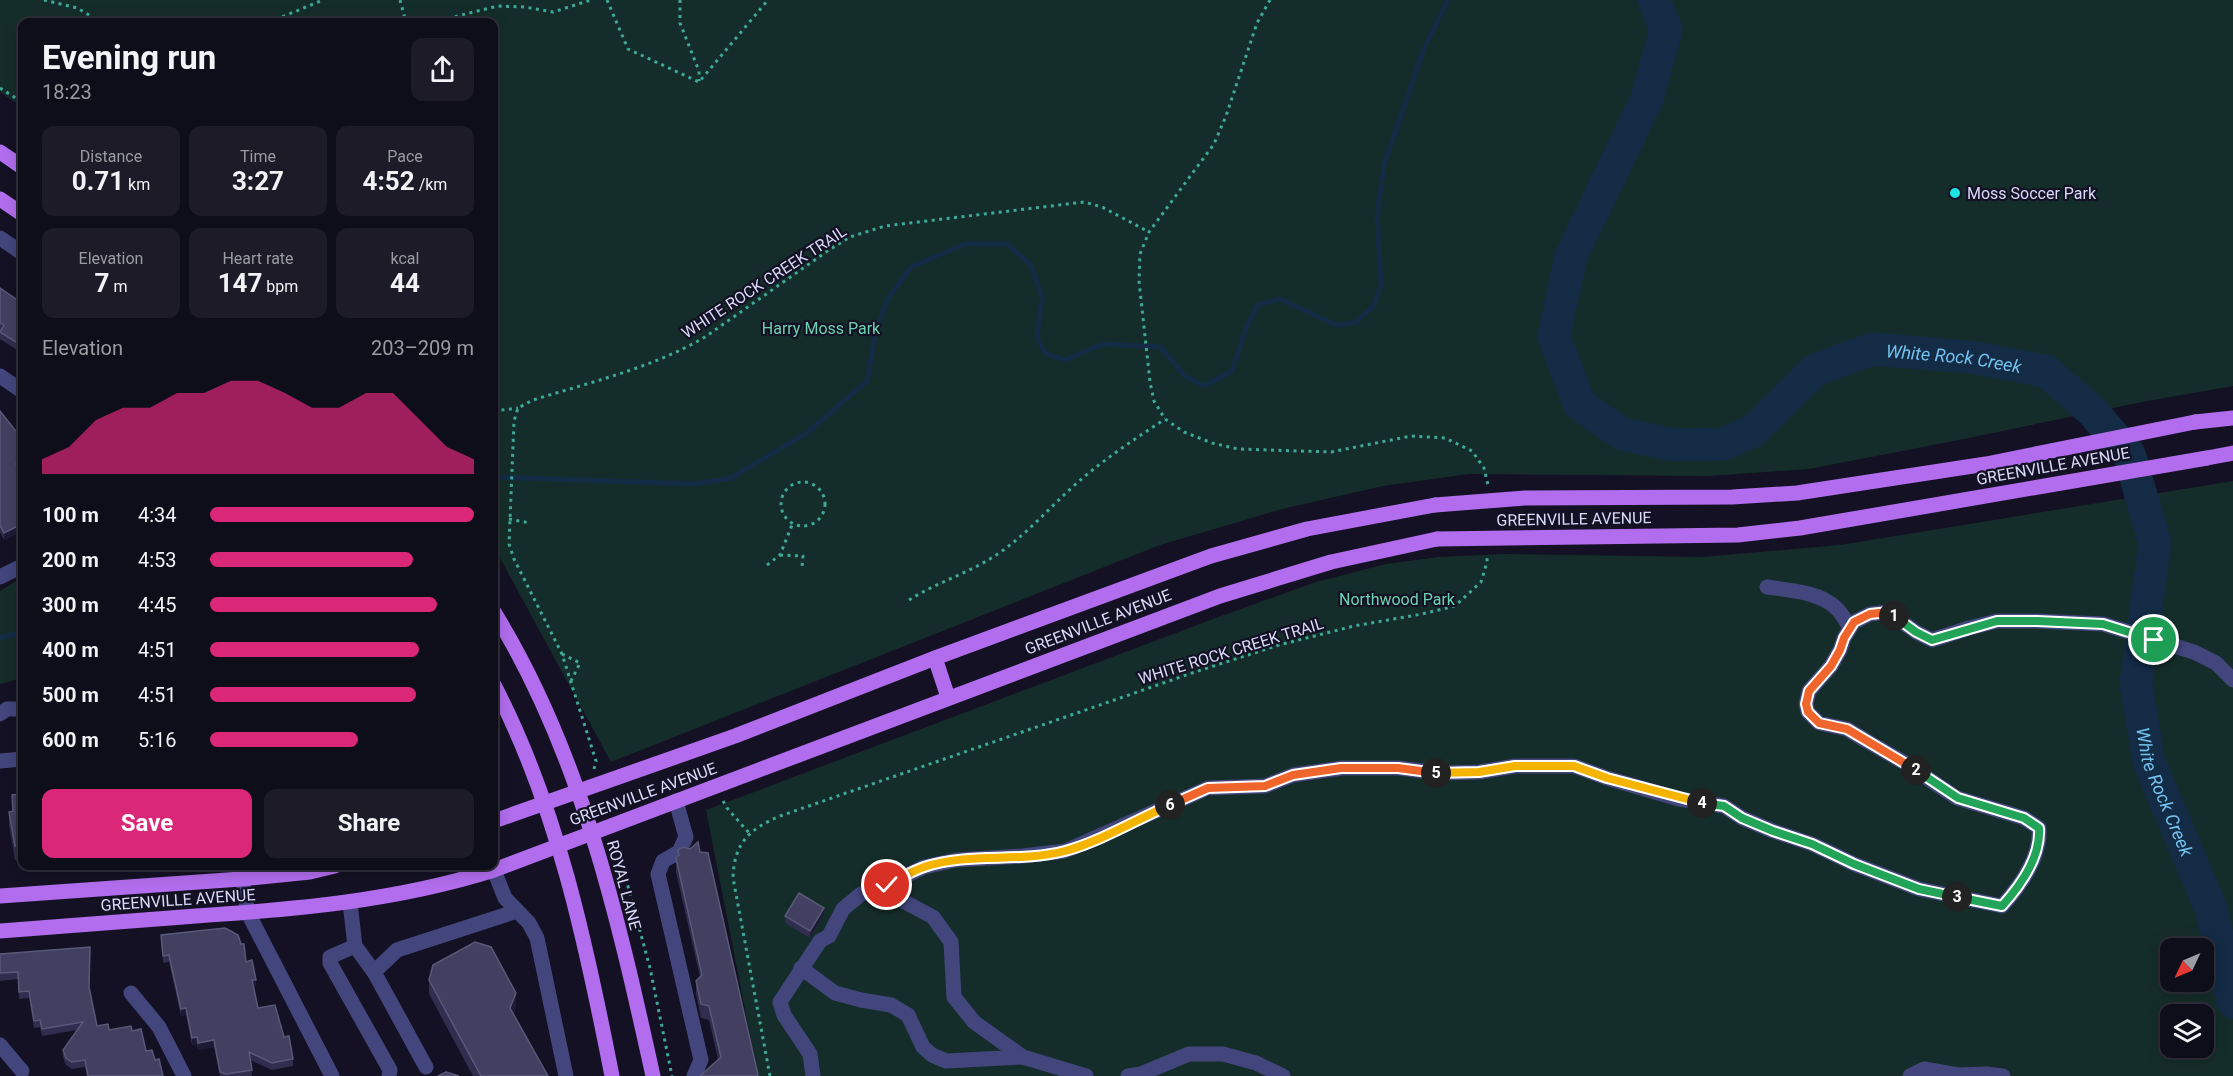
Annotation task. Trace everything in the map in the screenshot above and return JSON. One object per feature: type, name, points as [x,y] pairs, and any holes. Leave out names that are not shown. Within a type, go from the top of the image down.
[{"type":"main road","points":[[0,152],[18,164]]},
{"type":"main road","points":[[0,199],[18,211]]},
{"type":"main road","name":"GREENVILLE AVENUE","points":[[498,820],[735,736],[935,658],[1211,556],[1306,530],[1435,505],[1525,498],[1732,497],[1797,493],[1986,464],[2194,422],[2233,418]]},
{"type":"main road","name":"GREENVILLE AVENUE","points":[[498,868],[1220,596],[1331,562],[1437,539],[1738,535],[1800,528],[2233,453]]},
{"type":"main road","name":"ROYAL LANE","points":[[498,620],[549,718],[592,833],[636,999],[653,1076]]},
{"type":"main road","points":[[935,658],[948,698]]},
{"type":"main road","points":[[498,693],[523,746],[558,844],[584,940],[612,1076]]},
{"type":"main road","name":"GREENVILLE AVENUE","points":[[0,896],[241,872],[318,870]]},
{"type":"main road","name":"GREENVILLE AVENUE","points":[[0,931],[248,913],[350,903],[451,883],[494,870]]},
{"type":"street","points":[[0,238],[18,250]]},
{"type":"street","points":[[0,376],[18,388]]},
{"type":"street","points":[[0,577],[18,568]]},
{"type":"street","points":[[1767,587],[1818,598],[1836,608],[1850,628]]},
{"type":"street","points":[[813,1076],[810,1054],[792,1029],[780,1002],[820,941],[829,936],[843,909],[861,894],[887,885],[924,867],[956,860],[1065,851],[1208,788],[1265,786],[1293,775],[1341,768],[1398,768],[1438,773],[1479,772],[1515,766],[1574,766],[1679,799],[1724,806],[1742,818],[1812,844],[1854,864],[1919,889],[2002,906],[2017,889],[2029,868],[2039,839],[2039,828],[2024,818],[1958,798],[1847,729],[1819,723],[1808,712],[1806,704],[1809,691],[1831,666],[1854,622],[1870,614],[1888,612],[1916,632],[1932,640],[1997,621],[2103,624],[2193,652],[2216,663],[2233,680]]},
{"type":"street","points":[[0,714],[7,709],[18,709]]},
{"type":"street","points":[[0,761],[18,759]]},
{"type":"street","points":[[676,801],[686,837],[679,852],[663,861],[658,874],[701,1060],[694,1076]]},
{"type":"street","points":[[494,870],[505,898],[529,923],[537,938],[566,1076]]},
{"type":"street","points":[[241,872],[248,913],[332,1076]]},
{"type":"street","points":[[887,885],[903,901],[933,917],[951,942],[954,998],[974,1022],[1023,1056],[1086,1076]]},
{"type":"street","points":[[350,903],[355,946],[374,972],[426,1067]]},
{"type":"street","points":[[374,972],[397,950],[517,911]]},
{"type":"street","points":[[355,946],[330,957],[330,963],[390,1070],[389,1076]]},
{"type":"street","points":[[801,968],[835,993],[891,1005],[908,1015],[923,1047],[932,1055],[946,1060],[1023,1056]]},
{"type":"street","points":[[131,993],[159,1028],[184,1076]]},
{"type":"street","points":[[0,1045],[22,1071]]},
{"type":"street","points":[[1129,1076],[1141,1074],[1189,1054],[1223,1054],[1256,1063],[1283,1076]]},
{"type":"street","points":[[1911,1076],[1924,1069],[1958,1075],[2004,1076]]},
{"type":"path","points":[[44,0],[77,8],[94,18]]},
{"type":"path","points":[[279,18],[323,0]]},
{"type":"path","points":[[400,0],[405,18]]},
{"type":"path","points":[[449,18],[498,6],[525,7],[553,12],[591,0]]},
{"type":"path","points":[[608,0],[628,49],[699,82]]},
{"type":"path","points":[[680,0],[680,23],[699,71],[699,82]]},
{"type":"path","points":[[699,82],[768,0]]},
{"type":"path","points":[[1270,0],[1257,23],[1226,117],[1214,144],[1149,232],[1140,254],[1138,281],[1154,401],[1165,419],[1184,432],[1212,443],[1238,448],[1331,452],[1411,436],[1445,438],[1472,451],[1484,468],[1488,481],[1488,493]]},
{"type":"path","points":[[0,88],[18,99]]},
{"type":"path","name":"WHITE ROCK CREEK TRAIL","points":[[498,410],[518,408],[533,400],[684,350],[705,338],[850,237],[885,226],[1084,202],[1102,207],[1149,232]]},
{"type":"path","points":[[518,408],[514,421],[509,544],[514,559],[562,654],[596,761],[594,767],[599,785]]},
{"type":"path","points":[[909,600],[1001,552],[1024,534],[1095,468],[1165,419]]},
{"type":"path","points":[[800,481],[809,482],[823,494],[826,503],[824,512],[819,520],[811,525],[802,527],[792,524],[781,510],[780,500],[784,491],[791,485],[800,481]]},
{"type":"path","points":[[509,519],[530,523]]},
{"type":"path","points":[[767,565],[780,555],[792,524]]},
{"type":"path","name":"WHITE ROCK CREEK TRAIL","points":[[748,833],[761,824],[780,816],[1258,652],[1354,626],[1455,606],[1481,582],[1487,562],[1487,551]]},
{"type":"path","points":[[780,555],[803,556],[802,567]]},
{"type":"path","points":[[562,654],[580,663],[571,681]]},
{"type":"path","points":[[723,801],[748,833],[734,865],[733,878],[770,1076]]},
{"type":"path","points":[[612,825],[650,968],[672,1076]]},
{"type":"green space","name":"Harry Moss Park","points":[[0,0],[2233,0],[2233,386],[1809,469],[1708,476],[1469,474],[1383,486],[1282,509],[1160,545],[611,762],[498,554],[498,18],[18,18],[18,104],[0,92]]},
{"type":"green space","name":"Northwood Park","points":[[2233,481],[2233,1076],[758,1076],[706,810],[1221,616],[1316,582],[1386,564],[1439,557],[1504,554],[1702,557],[1840,545]]},
{"type":"green space","points":[[18,580],[18,679],[0,684],[0,591]]},
{"type":"building","points":[[0,288],[18,300],[18,343],[0,332],[4,325],[0,323]]},
{"type":"building","points":[[0,411],[18,434],[18,462],[16,464],[18,468],[18,526],[4,533],[0,525]]},
{"type":"building","points":[[18,794],[18,846],[15,846],[9,812],[13,811],[12,795]]},
{"type":"building","points":[[698,842],[700,852],[708,853],[757,1076],[700,1076],[721,1057],[709,1006],[701,1004],[696,981],[702,975],[676,858],[679,855],[678,850],[683,847],[690,849]]},
{"type":"building","points":[[799,893],[824,908],[810,931],[785,916]]},
{"type":"building","points":[[225,928],[238,935],[241,944],[244,944],[246,962],[252,960],[256,980],[252,980],[258,1008],[275,1005],[284,1037],[289,1036],[293,1059],[272,1063],[249,1052],[252,1070],[226,1074],[220,1072],[214,1040],[198,1043],[197,1037],[192,1038],[186,1008],[181,1009],[169,955],[163,956],[161,935]]},
{"type":"building","points":[[475,942],[491,947],[516,993],[510,1008],[548,1076],[481,1076],[429,980],[433,965]]},
{"type":"building","points":[[90,947],[89,987],[97,1026],[108,1024],[109,1030],[131,1026],[132,1031],[141,1029],[146,1051],[152,1050],[155,1060],[159,1059],[163,1076],[88,1076],[85,1060],[72,1062],[66,1058],[63,1050],[83,1022],[42,1029],[40,1020],[34,1021],[29,991],[19,992],[18,972],[0,973],[0,954]]},
{"type":"building","points":[[446,1072],[459,1076],[438,1076]]},
{"type":"waterway","points":[[498,477],[694,484],[731,478],[807,433],[867,381],[876,330],[887,300],[911,267],[965,244],[1007,244],[1031,265],[1042,297],[1037,337],[1045,353],[1065,360],[1103,344],[1160,347],[1185,376],[1204,386],[1232,371],[1246,328],[1258,305],[1280,299],[1336,325],[1355,323],[1374,305],[1381,285],[1377,216],[1384,165],[1423,51],[1448,0]]},
{"type":"waterway","name":"White Rock Creek","points":[[1654,0],[1666,30],[1646,101],[1571,256],[1554,336],[1579,404],[1622,434],[1674,445],[1724,444],[1753,431],[1815,370],[1872,349],[1970,357],[2046,371],[2093,412],[2129,454],[2155,543],[2136,684],[2149,762],[2211,909],[2233,1002]]},
{"type":"waterway","points":[[0,638],[18,633]]},
{"type":"place","name":"Moss Soccer Park","points":[[1955,193]]},
{"type":"route","points":[[887,885],[924,867],[956,860],[1065,851],[1208,788],[1265,786],[1293,775],[1341,768],[1398,768],[1438,773],[1479,772],[1515,766],[1574,766],[1679,799],[1724,806],[1742,818],[1812,844],[1854,864],[1919,889],[2002,906],[2017,889],[2029,868],[2039,839],[2039,828],[2024,818],[1958,798],[1847,729],[1819,723],[1808,712],[1806,704],[1809,691],[1831,666],[1854,622],[1870,614],[1888,612],[1916,632],[1932,640],[1997,621],[2037,621],[2103,624],[2154,640]]}]
